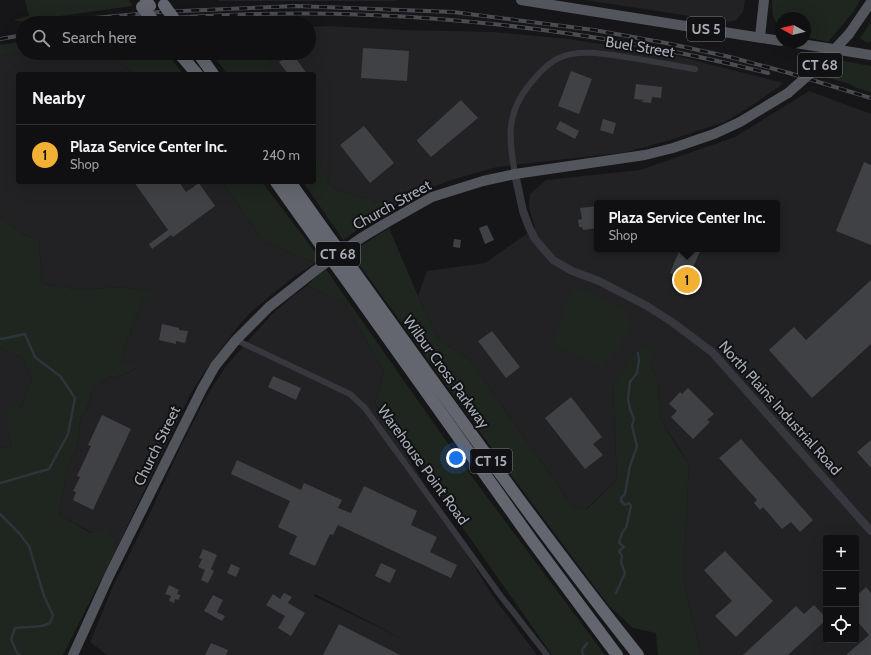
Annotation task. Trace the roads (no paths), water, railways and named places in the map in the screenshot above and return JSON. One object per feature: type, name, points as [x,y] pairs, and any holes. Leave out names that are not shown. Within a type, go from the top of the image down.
[{"type":"highway","points":[[150,3],[153,16]]},
{"type":"highway","points":[[150,3],[158,16]]},
{"type":"highway","points":[[150,3],[168,16]]},
{"type":"highway","points":[[185,60],[196,72]]},
{"type":"highway","points":[[189,60],[197,72]]},
{"type":"highway","points":[[203,60],[212,72]]},
{"type":"highway","name":"Wilbur Cross Parkway","points":[[278,184],[328,245]]},
{"type":"highway","name":"Wilbur Cross Parkway","points":[[291,184],[328,245],[533,542],[617,655]]},
{"type":"highway","name":"Wilbur Cross Parkway","points":[[344,268],[638,655]]},
{"type":"main road","name":"US 5","points":[[521,0],[775,40]]},
{"type":"main road","points":[[760,37],[764,0]]},
{"type":"main road","name":"Church Street","points":[[74,653],[109,576],[202,389],[215,366],[236,340],[269,308],[338,254],[386,223],[432,197],[483,180],[645,155],[673,148],[714,134],[740,122],[788,93],[821,64],[849,34],[871,2]]},
{"type":"main road","points":[[811,45],[871,55]]},
{"type":"street","name":"Buel Street","points":[[515,174],[511,150],[510,131],[513,115],[523,93],[534,79],[551,62],[566,55],[581,53],[602,54],[695,69]]},
{"type":"street","name":"North Plains Industrial Road","points":[[515,174],[528,227],[535,239],[553,260],[572,271],[599,281],[651,309],[672,322],[712,352],[871,531]]},
{"type":"street","name":"Warehouse Point Road","points":[[236,340],[350,394],[366,408],[500,595],[547,655]]},
{"type":"waterway","points":[[0,338],[2,339],[25,334],[35,357],[61,377],[75,398],[68,434],[49,469],[0,483]]},
{"type":"waterway","points":[[616,593],[625,573],[621,562],[622,556],[619,551],[624,547],[619,543],[622,533],[626,528],[631,506],[629,503],[625,505],[621,501],[621,498],[625,494],[630,466],[637,446],[632,426],[634,419],[628,399],[630,382],[637,373],[639,361],[638,353]]},
{"type":"waterway","points":[[0,514],[19,533],[29,546],[44,596],[53,615],[50,623],[42,626],[15,628],[11,639],[17,653],[20,655]]},
{"type":"waterway","points":[[583,655],[582,650],[587,643]]},
{"type":"railway","points":[[116,16],[160,12],[296,6],[453,12],[594,30],[666,43],[730,57],[871,98]]},
{"type":"railway","points":[[200,16],[281,14],[363,15],[445,20],[526,28],[608,40],[688,55],[768,73]]},
{"type":"railway","points":[[0,39],[16,36]]},
{"type":"place","name":"Plaza Service Center Inc.","points":[[687,280]]}]
